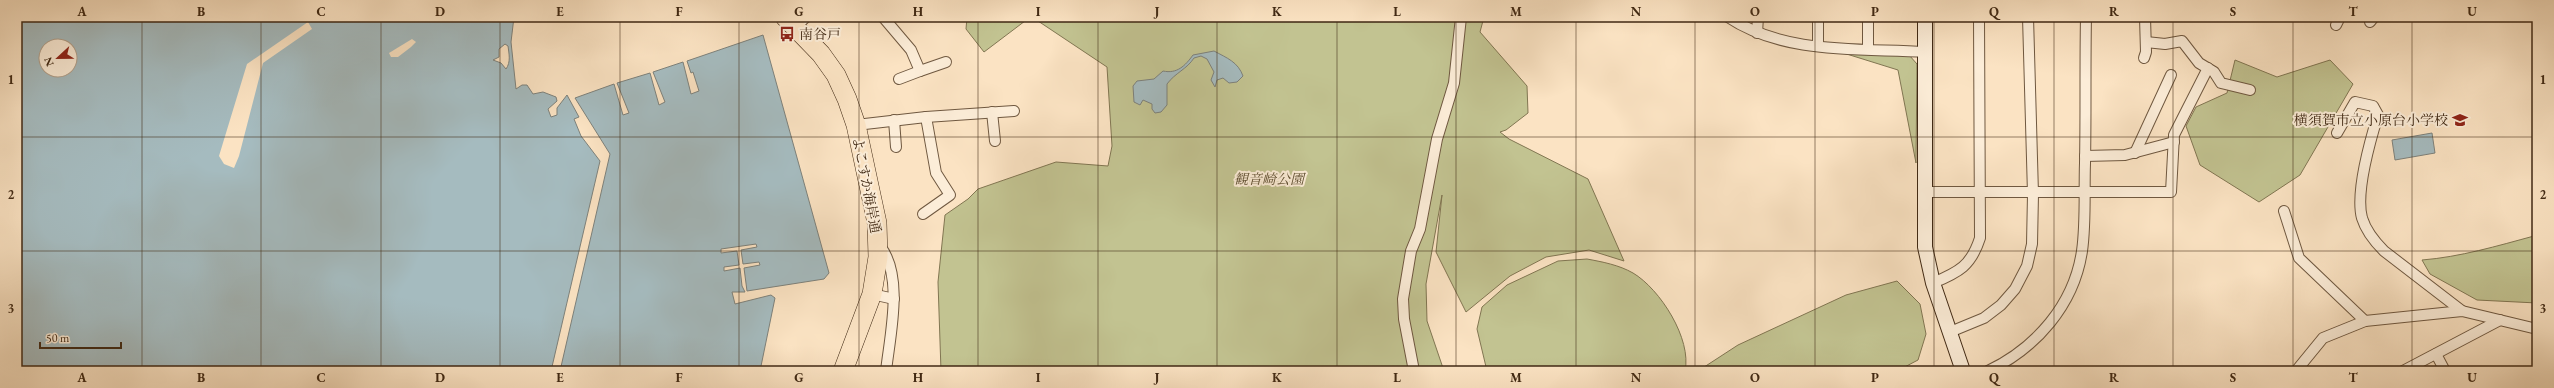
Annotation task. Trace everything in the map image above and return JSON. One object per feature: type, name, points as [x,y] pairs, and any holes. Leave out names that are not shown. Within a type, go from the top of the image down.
[{"type":"highway","name":"よこすか海岸通","points":[[795,20],[836,75],[856,125],[877,223],[878,245],[872,294],[843,371]]},
{"type":"street","points":[[883,17],[911,50],[920,71]]},
{"type":"street","points":[[1414,371],[1404,319],[1403,299],[1411,251],[1420,229],[1437,140],[1454,83],[1461,17]]},
{"type":"street","points":[[1728,17],[1757,33],[1794,45],[1925,52]]},
{"type":"street","points":[[1757,33],[1758,17]]},
{"type":"street","points":[[1818,17],[1818,46]]},
{"type":"street","points":[[1868,17],[1868,49]]},
{"type":"street","points":[[1925,17],[1924,192],[1926,247],[1933,283],[1963,371]]},
{"type":"street","points":[[1933,283],[1956,273],[1967,264],[1975,253],[1980,238],[1979,17]]},
{"type":"street","points":[[1950,332],[1984,318],[2001,305],[2015,288],[2027,266],[2032,244],[2033,194],[2028,17]]},
{"type":"street","points":[[1988,371],[2003,364],[2034,342],[2064,303],[2076,276],[2082,251],[2085,156],[2086,17]]},
{"type":"street","points":[[2144,58],[2146,42],[2145,17]]},
{"type":"street","points":[[2146,42],[2165,44],[2182,41],[2199,63],[2214,72],[2221,83],[2250,90]]},
{"type":"street","points":[[899,79],[946,62]]},
{"type":"street","points":[[1924,192],[2033,194],[2171,192],[2174,135],[2208,68]]},
{"type":"street","points":[[2135,153],[2171,75]]},
{"type":"street","points":[[2337,133],[2356,102],[2373,106],[2378,115],[2367,152],[2362,189],[2361,216],[2372,239],[2384,251],[2462,311]]},
{"type":"street","points":[[856,125],[926,117],[1014,111]]},
{"type":"street","points":[[992,112],[994,141]]},
{"type":"street","points":[[923,214],[950,195],[936,173],[926,117]]},
{"type":"street","points":[[894,120],[896,147]]},
{"type":"street","points":[[2085,156],[2125,155],[2174,142]]},
{"type":"street","points":[[2284,211],[2299,258],[2365,321]]},
{"type":"street","points":[[878,245],[890,263],[894,300],[886,371]]},
{"type":"street","points":[[872,294],[894,300]]},
{"type":"street","points":[[2296,371],[2323,338],[2365,321],[2462,311],[2537,329]]},
{"type":"street","points":[[2403,371],[2500,320]]},
{"type":"street","points":[[2436,354],[2445,371]]},
{"type":"green space","points":[[967,17],[1023,17],[1025,21],[984,52],[966,29]]},
{"type":"green space","name":"観音崎公園","points":[[1032,17],[1484,17],[1480,32],[1527,86],[1528,113],[1506,130],[1500,132],[1509,139],[1588,179],[1624,261],[1589,250],[1546,257],[1510,276],[1466,312],[1436,252],[1442,195],[1426,284],[1427,321],[1444,371],[941,371],[938,282],[945,215],[968,199],[978,189],[1056,162],[1108,166],[1112,146],[1107,67]]},
{"type":"green space","points":[[1837,51],[1909,55],[1917,64],[1916,163],[1898,70]]},
{"type":"green space","points":[[2235,60],[2277,77],[2330,60],[2353,84],[2300,175],[2259,202],[2200,165],[2186,126],[2196,107],[2227,93]]},
{"type":"green space","points":[[2537,233],[2537,303],[2477,300],[2430,274],[2422,260],[2436,259],[2478,251],[2534,236]]},
{"type":"green space","points":[[1587,259],[1611,264],[1628,270],[1643,280],[1654,291],[1672,316],[1679,330],[1684,344],[1686,358],[1685,371],[1487,371],[1477,329],[1482,307],[1507,285],[1558,261]]},
{"type":"green space","points":[[1897,281],[1920,304],[1926,334],[1918,360],[1897,371],[1698,371],[1738,345],[1846,295]]},
{"type":"water","points":[[17,17],[514,17],[511,42],[516,89],[522,85],[527,85],[533,94],[543,92],[556,97],[557,101],[548,109],[551,117],[557,115],[557,108],[567,95],[579,117],[574,119],[581,136],[600,161],[551,371],[17,371]],"holes":[[[505,44],[508,46],[509,64],[506,69],[501,63],[493,60],[499,57],[499,49]]]},
{"type":"water","points":[[763,35],[829,273],[824,279],[747,291],[744,268],[760,265],[759,262],[743,264],[741,250],[757,247],[756,244],[721,249],[721,253],[737,251],[739,265],[724,267],[724,271],[740,268],[742,286],[745,292],[732,292],[735,304],[771,295],[775,298],[760,371],[560,371],[610,154],[575,98],[614,84],[623,115],[629,113],[617,83],[650,73],[659,105],[665,102],[653,72],[683,62],[691,94],[699,91],[693,72],[691,73],[687,61]]},
{"type":"water","points":[[1214,51],[1232,61],[1241,71],[1243,76],[1237,82],[1229,83],[1223,78],[1217,80],[1215,87],[1211,80],[1214,72],[1207,59],[1201,56],[1194,58],[1167,84],[1167,105],[1161,112],[1155,113],[1152,109],[1152,104],[1143,100],[1140,105],[1134,102],[1133,86],[1137,81],[1154,79],[1163,71],[1168,72],[1177,70],[1187,63],[1193,55]]},
{"type":"water","points":[[2432,133],[2435,153],[2395,160],[2392,140]]},
{"type":"pier","points":[[308,22],[312,29],[263,63],[239,156],[234,168],[224,164],[219,156],[247,64]]},
{"type":"pier","points":[[412,39],[416,42],[411,47],[398,57],[391,57],[389,53]]},
{"type":"place","name":"南谷戸","points":[[787,34]]},
{"type":"place","name":"横須賀市立小原台小学校","points":[[2460,120]]}]
